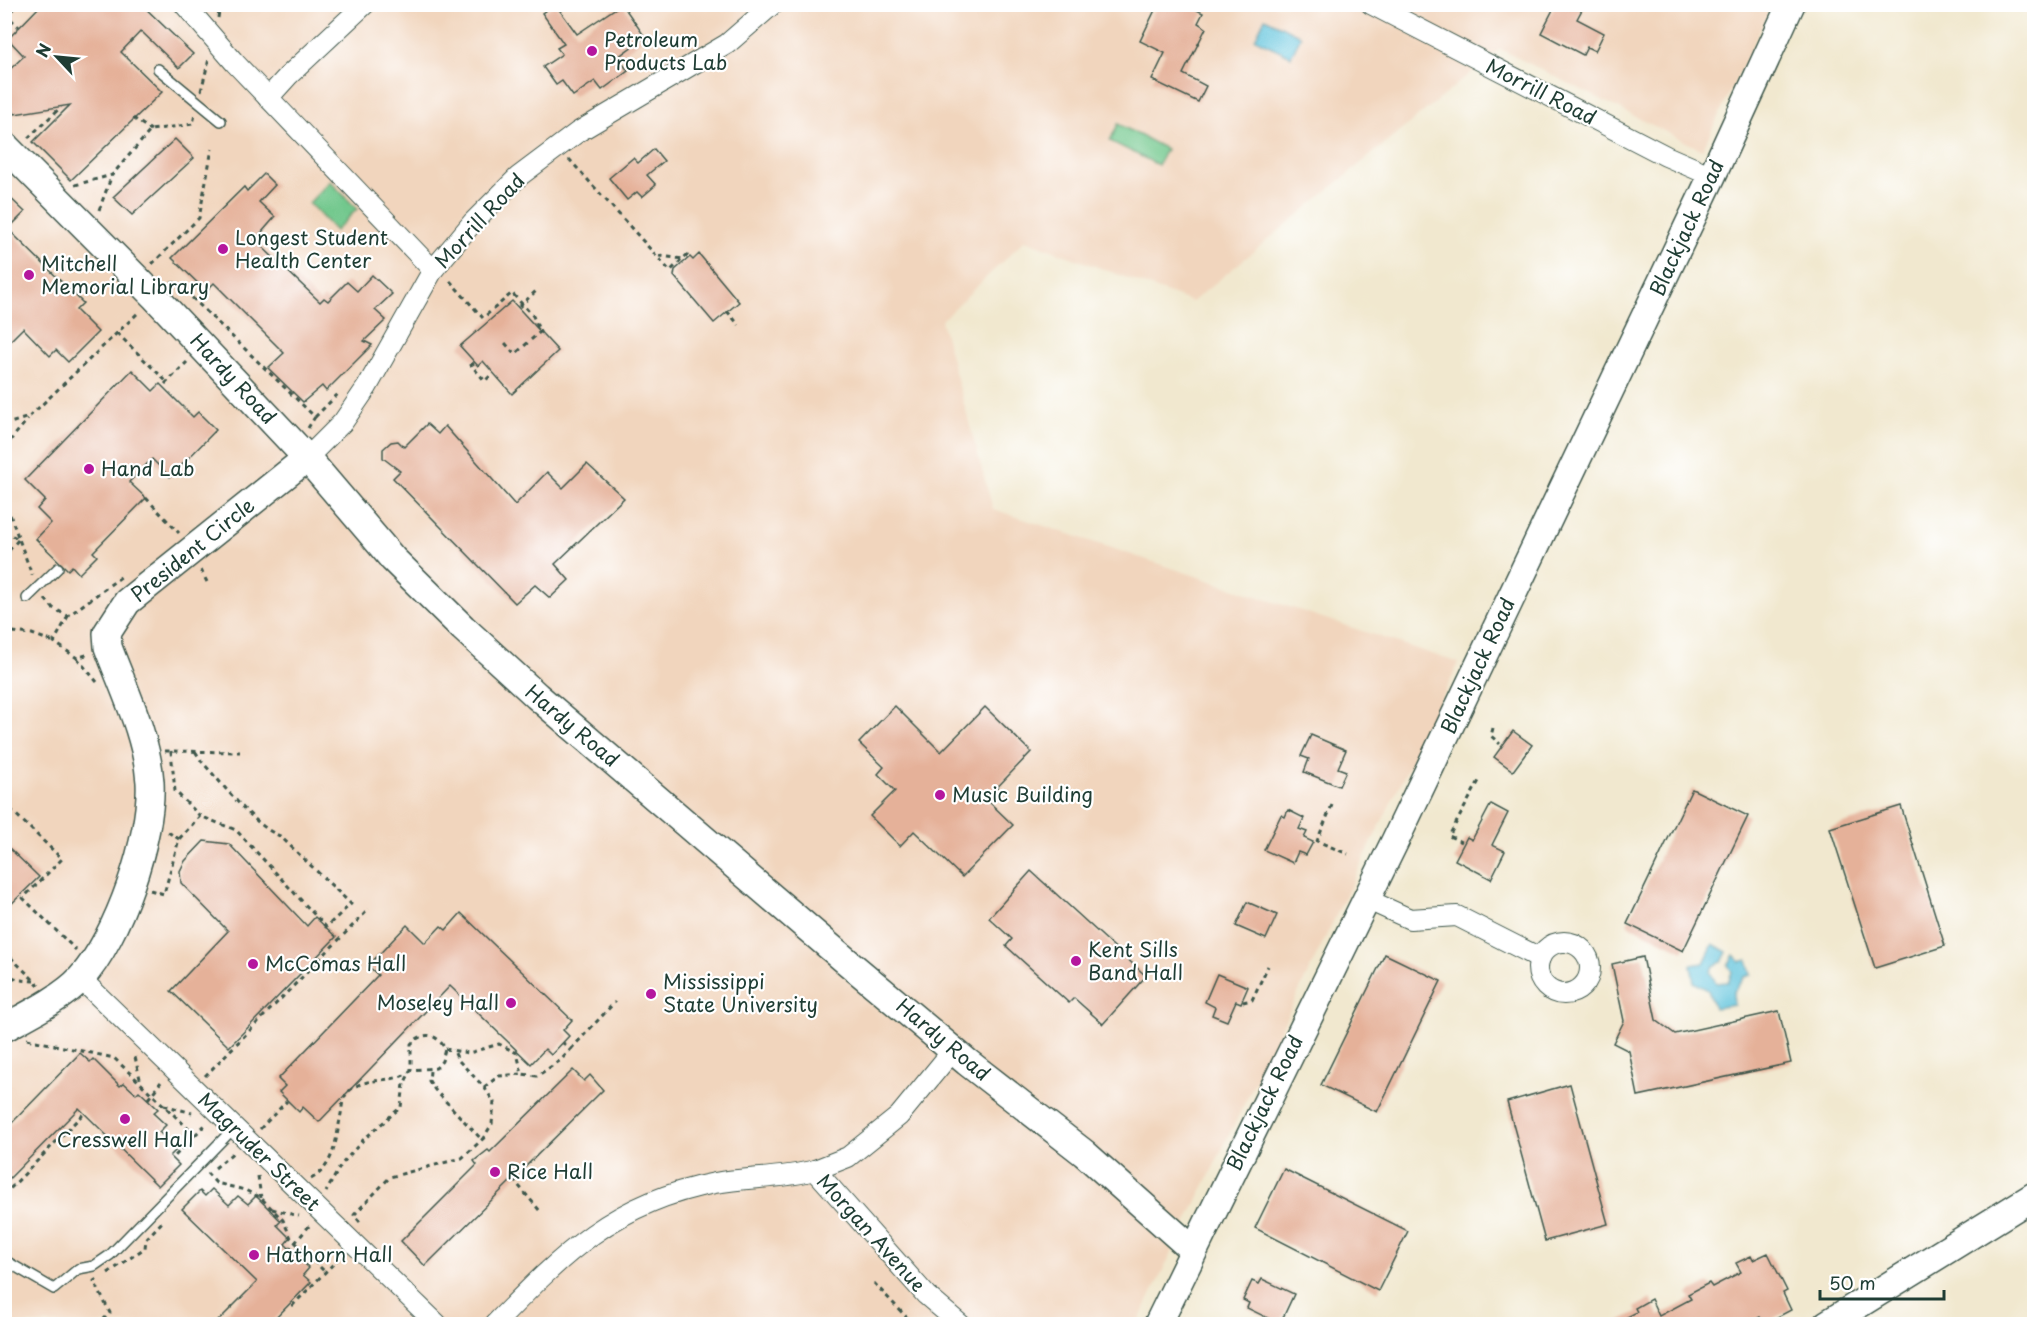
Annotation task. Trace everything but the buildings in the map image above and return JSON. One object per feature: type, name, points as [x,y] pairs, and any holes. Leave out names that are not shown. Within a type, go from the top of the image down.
[{"type":"street","points":[[184,4],[268,98],[442,276]]},
{"type":"street","points":[[268,98],[288,76],[365,4]]},
{"type":"street","name":"Morrill Road","points":[[300,450],[343,422],[442,276],[473,222],[518,177],[558,146],[727,44],[773,4]]},
{"type":"street","name":"Morrill Road","points":[[1371,4],[1666,156],[1712,176]]},
{"type":"street","name":"Blackjack Road","points":[[1158,1324],[1366,899],[1712,176],[1791,4]]},
{"type":"street","name":"Hardy Road","points":[[15,143],[162,290],[393,558],[521,682],[844,959],[1084,1153],[1193,1250]]},
{"type":"street","name":"President Circle","points":[[13,1032],[44,990],[86,972],[113,925],[134,874],[147,828],[150,806],[147,763],[138,729],[108,647],[107,633],[127,602],[300,450]]},
{"type":"street","points":[[1366,899],[1410,920],[1457,916],[1540,958]]},
{"type":"street","name":"Magruder Street","points":[[86,972],[194,1089],[228,1134],[437,1324]]},
{"type":"street","points":[[815,1170],[848,1157],[899,1116],[954,1049]]},
{"type":"street","name":"Morgan Avenue","points":[[495,1324],[552,1266],[586,1237],[614,1218],[677,1192],[716,1182],[789,1177],[815,1170],[926,1295],[960,1324]]},
{"type":"street","points":[[1827,1324],[2034,1196]]},
{"type":"lane","points":[[158,69],[221,121]]},
{"type":"lane","points":[[27,598],[58,568]]},
{"type":"lane","points":[[4,1260],[54,1289],[78,1269],[94,1266],[110,1255],[228,1134]]},
{"type":"path","points":[[18,4],[5,16],[19,27]]},
{"type":"path","points":[[97,213],[112,175],[152,130],[193,124],[214,39],[220,4]]},
{"type":"path","points":[[15,143],[61,107]]},
{"type":"path","points":[[133,118],[152,130]]},
{"type":"path","points":[[558,146],[670,271],[688,254]]},
{"type":"path","points":[[150,265],[199,218],[212,149]]},
{"type":"path","points":[[71,187],[112,175]]},
{"type":"path","points":[[657,256],[684,258]]},
{"type":"path","points":[[442,276],[483,318],[512,293],[521,306],[533,316],[540,332],[515,354],[505,343]]},
{"type":"path","points":[[4,448],[29,417],[162,290],[177,283],[315,417]]},
{"type":"path","points":[[521,306],[536,291]]},
{"type":"path","points":[[727,311],[739,325]]},
{"type":"path","points":[[117,333],[166,383],[190,359]]},
{"type":"path","points":[[474,363],[471,365],[485,381],[492,374]]},
{"type":"path","points":[[300,450],[315,417],[343,390]]},
{"type":"path","points":[[4,425],[29,417]]},
{"type":"path","points":[[4,532],[19,539],[4,556]]},
{"type":"path","points":[[172,538],[179,532]]},
{"type":"path","points":[[4,631],[32,633],[54,642]]},
{"type":"path","points":[[1493,728],[1491,736],[1500,744]]},
{"type":"path","points":[[157,751],[240,752]]},
{"type":"path","points":[[171,751],[175,791],[200,816],[236,830],[326,927],[351,904],[280,836],[267,831],[255,820],[202,762],[195,751]]},
{"type":"path","points":[[1462,843],[1449,836],[1480,779]]},
{"type":"path","points":[[4,803],[62,859],[23,898],[86,972]]},
{"type":"path","points":[[1332,805],[1317,841],[1348,854]]},
{"type":"path","points":[[141,887],[164,894],[179,839],[200,816]]},
{"type":"path","points":[[160,827],[179,839]]},
{"type":"path","points":[[242,1160],[233,1152],[228,1134],[205,1125],[182,1103],[369,909]]},
{"type":"path","points":[[4,951],[44,990]]},
{"type":"path","points":[[1243,1002],[1252,1000],[1268,966]]},
{"type":"path","points":[[4,974],[44,990]]},
{"type":"path","points":[[484,1087],[499,1076],[522,1074],[537,1076],[561,1060],[615,1002]]},
{"type":"path","points":[[13,1032],[114,1058],[195,1135]]},
{"type":"path","points":[[332,1185],[331,1178],[341,1165],[364,1139],[401,1107],[404,1084],[411,1070],[409,1052],[411,1044],[418,1036],[433,1036],[441,1041],[445,1049],[442,1060],[430,1071],[429,1081],[435,1090],[482,1140],[486,1136]]},
{"type":"path","points":[[563,1043],[571,1049]]},
{"type":"path","points":[[445,1049],[469,1053],[500,1044],[517,1053],[522,1074]]},
{"type":"path","points":[[361,1223],[354,1215],[390,1177],[462,1158],[486,1136],[495,1114],[494,1102],[484,1087],[458,1060],[457,1052],[453,1049]]},
{"type":"path","points":[[141,1062],[135,1055],[141,1084]]},
{"type":"path","points":[[411,1070],[430,1071]]},
{"type":"path","points":[[303,1171],[310,1179],[327,1165],[333,1152],[344,1097],[349,1092],[366,1083],[383,1078],[406,1076],[411,1070]]},
{"type":"path","points":[[155,1075],[168,1089]]},
{"type":"path","points":[[148,1099],[161,1082]]},
{"type":"path","points":[[162,1104],[193,1113]]},
{"type":"path","points":[[4,1195],[84,1113]]},
{"type":"path","points":[[254,1121],[268,1136]]},
{"type":"path","points":[[172,1158],[205,1125]]},
{"type":"path","points":[[233,1152],[207,1175],[216,1183],[245,1190],[261,1198],[283,1220],[295,1242],[325,1272]]},
{"type":"path","points":[[250,1168],[266,1184]]},
{"type":"path","points":[[258,1176],[261,1198]]},
{"type":"path","points":[[513,1179],[540,1211]]},
{"type":"path","points":[[291,1208],[315,1231]]},
{"type":"path","points":[[272,1209],[299,1216]]},
{"type":"path","points":[[99,1324],[110,1313],[94,1281],[145,1248],[146,1239],[169,1215]]},
{"type":"path","points":[[289,1250],[309,1226]]},
{"type":"path","points":[[292,1306],[341,1256],[334,1250]]},
{"type":"path","points":[[874,1282],[913,1324]]},
{"type":"shaded area","name":"Mississippi State University","points":[[5,5],[1772,5],[1702,150],[1500,49],[1192,302],[1025,240],[941,321],[993,509],[1459,663],[1137,1324],[5,1324]]},
{"type":"green space","points":[[1118,124],[1166,149],[1158,165],[1110,141]]},
{"type":"green space","points":[[330,181],[357,209],[335,231],[309,203]]},
{"type":"water","points":[[1265,18],[1301,36],[1291,56],[1255,39]]},
{"type":"water","points":[[1713,944],[1727,952],[1722,962],[1713,966],[1710,972],[1716,983],[1728,982],[1732,972],[1728,965],[1734,955],[1740,962],[1747,960],[1751,975],[1744,977],[1733,993],[1734,1005],[1714,1008],[1708,990],[1694,982],[1691,965],[1704,963]]},
{"type":"place","name":"Petroleum Products Lab","points":[[592,51]]},
{"type":"place","name":"Longest Student Health Center","points":[[223,249]]},
{"type":"place","name":"Mitchell Memorial Library","points":[[29,275]]},
{"type":"place","name":"Hand Lab","points":[[89,469]]},
{"type":"place","name":"Music Building","points":[[940,795]]},
{"type":"place","name":"Kent Sills Band Hall","points":[[1076,961]]},
{"type":"place","name":"McComas Hall","points":[[253,964]]},
{"type":"place","name":"Mississippi State University","points":[[651,994]]},
{"type":"place","name":"Moseley Hall","points":[[511,1003]]},
{"type":"place","name":"Cresswell Hall","points":[[125,1119]]},
{"type":"place","name":"Rice Hall","points":[[495,1172]]},
{"type":"place","name":"Hathorn Hall","points":[[254,1255]]}]
